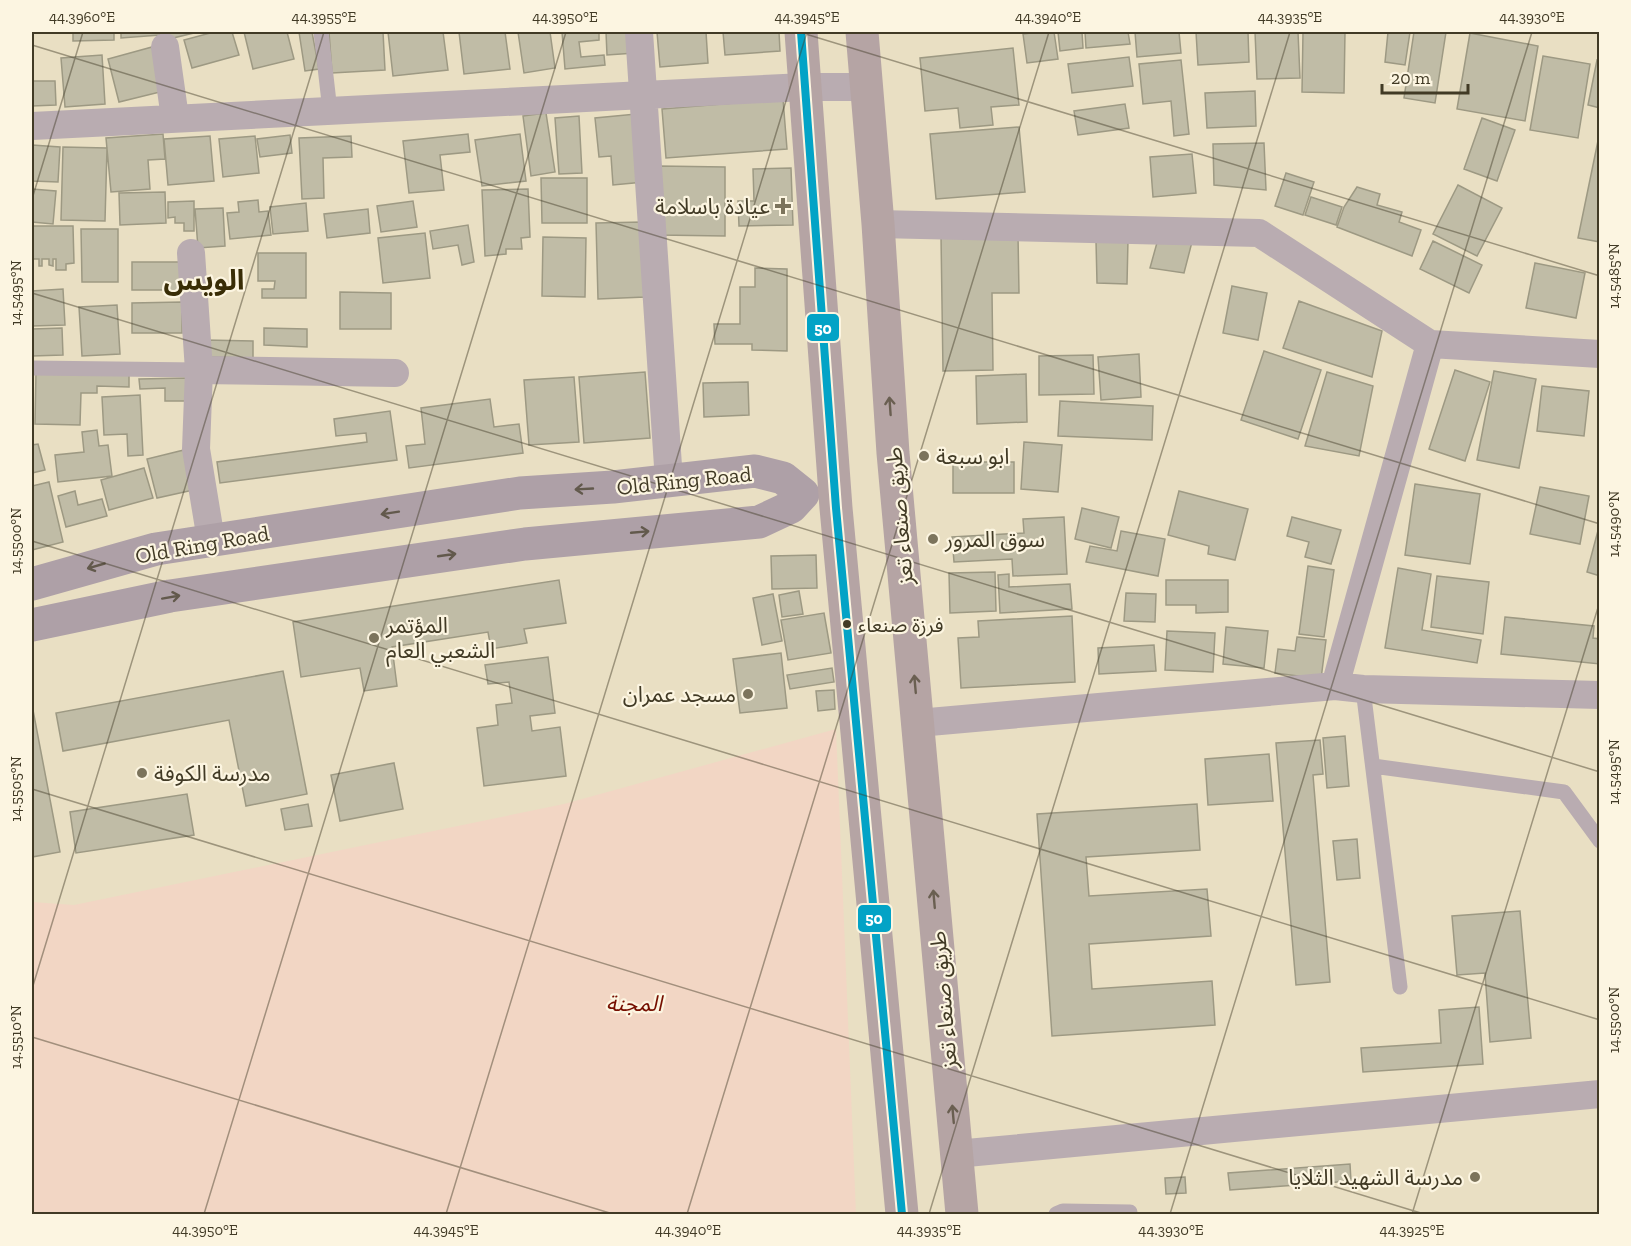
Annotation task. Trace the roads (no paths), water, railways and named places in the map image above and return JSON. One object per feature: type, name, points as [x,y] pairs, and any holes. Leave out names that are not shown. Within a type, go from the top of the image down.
[{"type":"highway","points":[[801,32],[835,489],[902,1215]]},
{"type":"highway","name":"طريق صنعاء تعز","points":[[862,32],[878,224],[893,453],[962,1215]]},
{"type":"street","points":[[639,32],[669,481]]},
{"type":"street","points":[[165,47],[175,118]]},
{"type":"street","points":[[32,126],[805,87],[867,87]]},
{"type":"street","points":[[878,224],[1259,233],[1430,344],[1599,354]]},
{"type":"street","points":[[191,253],[199,370],[196,449],[211,540]]},
{"type":"street","points":[[1335,686],[1430,344]]},
{"type":"street","points":[[199,370],[395,374]]},
{"type":"street","name":"Old Ring Road","points":[[32,584],[156,549],[520,493],[613,488],[755,471],[783,478],[803,494],[790,507],[759,522],[513,545],[170,596],[32,626]]},
{"type":"street","points":[[803,494],[835,489]]},
{"type":"street","points":[[918,723],[1335,686],[1363,689],[1599,695]]},
{"type":"street","points":[[956,1154],[1599,1094]]},
{"type":"lane","points":[[321,32],[330,111]]},
{"type":"lane","points":[[32,368],[199,370]]},
{"type":"lane","points":[[1363,689],[1400,987]]},
{"type":"lane","points":[[1373,766],[1564,792],[1599,841]]},
{"type":"lane","points":[[1056,1215],[1063,1211],[1130,1212]]},
{"type":"place","name":"عيادة باسلامة","points":[[783,206]]},
{"type":"place","name":"ابو سبعة","points":[[924,456]]},
{"type":"place","name":"سوق المرور","points":[[933,539]]},
{"type":"place","name":"فرزة صنعاء","points":[[847,624]]},
{"type":"place","name":"المؤتمر الشعبي العام","points":[[374,638]]},
{"type":"place","name":"مسجد عمران","points":[[748,694]]},
{"type":"place","name":"مدرسة الكوفة","points":[[142,773]]},
{"type":"place","name":"مدرسة الشهيد الثلايا","points":[[1475,1177]]},
{"type":"district","name":"الويس","points":[[204,280]]},
{"type":"park label","name":"المجنة","points":[[634,1003]]}]
